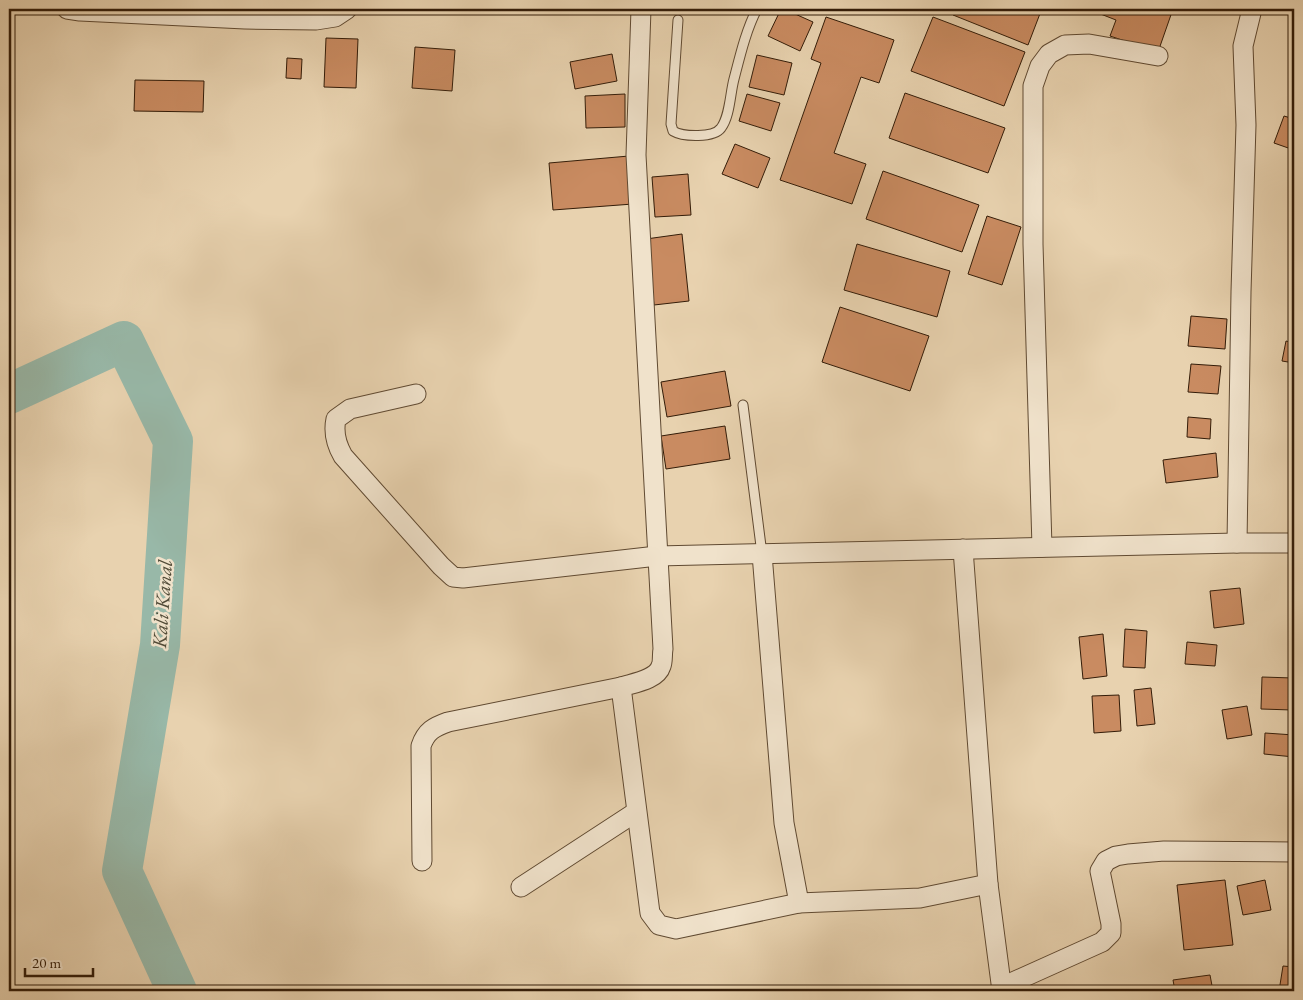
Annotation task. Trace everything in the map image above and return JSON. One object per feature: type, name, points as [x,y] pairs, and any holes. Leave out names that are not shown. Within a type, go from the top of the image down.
[{"type":"street","points":[[67,9],[245,19],[316,20],[335,16],[347,9]]},
{"type":"street","points":[[422,861],[421,746],[424,735],[434,726],[621,687],[656,674],[661,666],[663,649],[636,154],[641,9]]},
{"type":"street","points":[[1237,543],[1240,302],[1246,125],[1243,46],[1252,9]]},
{"type":"street","points":[[1042,547],[1033,244],[1033,86],[1040,66],[1049,54],[1065,44],[1089,44],[1158,56]]},
{"type":"street","points":[[416,394],[350,409],[342,414],[336,419],[334,429],[337,445],[343,456],[453,577],[463,578],[657,556],[1294,543]]},
{"type":"street","points":[[963,549],[988,884],[1001,991],[1013,982],[1102,942],[1111,933],[1111,924],[1100,871],[1106,861],[1116,856],[1164,851],[1294,852]]},
{"type":"street","points":[[762,554],[784,823],[799,903]]},
{"type":"street","points":[[621,687],[650,913],[659,925],[676,929],[799,903],[920,898],[988,884]]},
{"type":"street","points":[[521,887],[636,812]]},
{"type":"lane","points":[[678,20],[671,124],[673,131],[678,134],[708,135],[720,131],[725,122],[751,20],[757,9]]},
{"type":"lane","points":[[744,405],[762,554]]},
{"type":"building","points":[[781,9],[813,22],[800,51],[768,36]]},
{"type":"building","points":[[955,9],[1036,9],[1041,11],[1028,45],[953,15]]},
{"type":"building","points":[[1100,9],[1173,9],[1158,52],[1110,36],[1116,20],[1098,13]]},
{"type":"building","points":[[826,17],[894,40],[879,83],[861,77],[834,153],[866,164],[852,204],[780,180],[821,63],[811,59]]},
{"type":"building","points":[[933,17],[1025,52],[1004,106],[911,71]]},
{"type":"building","points":[[326,38],[358,39],[356,88],[324,87]]},
{"type":"building","points":[[415,47],[455,50],[452,91],[412,88]]},
{"type":"building","points":[[612,54],[617,81],[575,89],[570,62]]},
{"type":"building","points":[[757,55],[792,63],[784,95],[749,87]]},
{"type":"building","points":[[287,58],[302,59],[301,79],[286,78]]},
{"type":"building","points":[[135,80],[204,81],[203,112],[134,111]]},
{"type":"building","points":[[905,93],[1005,128],[988,173],[889,138]]},
{"type":"building","points":[[625,94],[625,127],[586,128],[585,96]]},
{"type":"building","points":[[747,94],[780,103],[771,131],[739,121]]},
{"type":"building","points":[[1284,116],[1294,119],[1294,150],[1274,143]]},
{"type":"building","points":[[735,144],[770,158],[758,188],[722,174]]},
{"type":"building","points":[[629,156],[633,204],[553,210],[549,163]]},
{"type":"building","points":[[883,171],[979,205],[962,252],[866,219]]},
{"type":"building","points":[[688,174],[691,215],[655,217],[652,177]]},
{"type":"building","points":[[987,216],[1021,227],[1002,285],[968,274]]},
{"type":"building","points":[[682,234],[689,301],[654,305],[646,239]]},
{"type":"building","points":[[857,244],[950,271],[937,317],[844,290]]},
{"type":"building","points":[[840,307],[929,336],[910,391],[822,362]]},
{"type":"building","points":[[1191,316],[1227,319],[1225,349],[1188,346]]},
{"type":"building","points":[[1286,341],[1294,343],[1294,363],[1282,361]]},
{"type":"building","points":[[1191,364],[1221,366],[1218,394],[1188,392]]},
{"type":"building","points":[[725,371],[731,406],[667,417],[661,382]]},
{"type":"building","points":[[1188,417],[1211,419],[1210,439],[1187,437]]},
{"type":"building","points":[[725,426],[730,459],[666,469],[661,436]]},
{"type":"building","points":[[1216,453],[1218,477],[1166,483],[1163,460]]},
{"type":"building","points":[[1240,588],[1244,624],[1214,628],[1210,591]]},
{"type":"building","points":[[1125,629],[1147,631],[1145,668],[1123,667]]},
{"type":"building","points":[[1103,634],[1107,676],[1083,679],[1079,637]]},
{"type":"building","points":[[1187,642],[1217,645],[1215,666],[1185,664]]},
{"type":"building","points":[[1262,677],[1293,678],[1292,710],[1261,709]]},
{"type":"building","points":[[1151,688],[1155,724],[1137,726],[1134,690]]},
{"type":"building","points":[[1119,695],[1121,731],[1094,733],[1092,696]]},
{"type":"building","points":[[1247,706],[1252,735],[1227,739],[1222,710]]},
{"type":"building","points":[[1265,733],[1294,735],[1294,757],[1264,754]]},
{"type":"building","points":[[1225,880],[1233,945],[1184,950],[1177,885]]},
{"type":"building","points":[[1265,880],[1271,910],[1243,915],[1237,886]]},
{"type":"building","points":[[1283,966],[1294,967],[1294,991],[1279,991]]},
{"type":"building","points":[[1210,975],[1213,991],[1175,991],[1173,980]]},
{"type":"waterway","name":"Kali Kanal","points":[[9,394],[124,341],[173,441],[160,645],[122,871],[177,991]]}]
